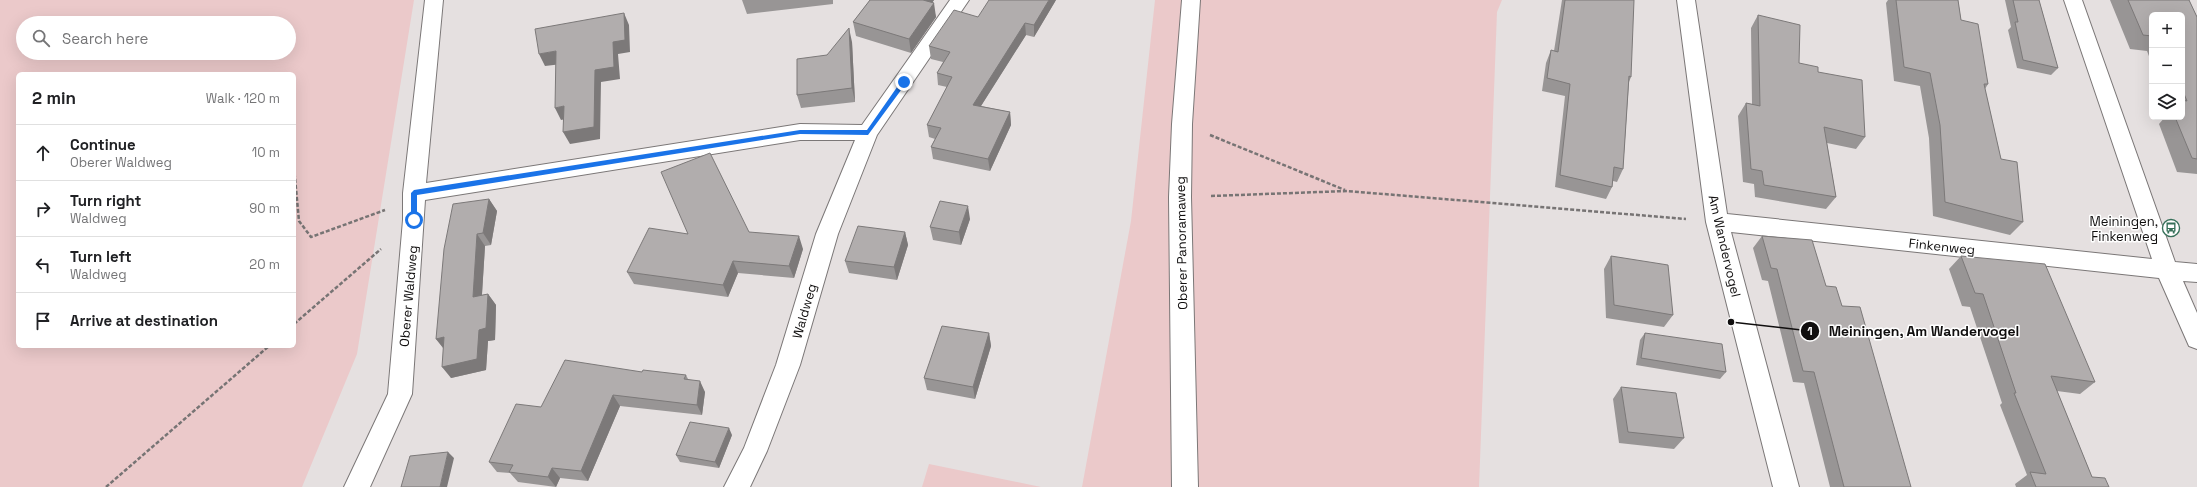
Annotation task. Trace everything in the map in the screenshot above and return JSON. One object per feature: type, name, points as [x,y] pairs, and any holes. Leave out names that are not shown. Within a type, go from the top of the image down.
[{"type":"street","name":"Oberer Waldweg","points":[[357,487],[400,394],[414,204],[434,0]]},
{"type":"street","name":"Waldweg","points":[[737,487],[755,451],[788,365],[827,234],[868,133],[960,0]]},
{"type":"street","name":"Oberer Panoramaweg","points":[[1185,487],[1180,197],[1182,124],[1191,0]]},
{"type":"street","name":"Am Wandervogel","points":[[1686,0],[1717,222],[1786,487]]},
{"type":"street","points":[[2073,0],[2167,270],[2197,339]]},
{"type":"street","points":[[414,204],[800,132],[868,133]]},
{"type":"street","name":"Finkenweg","points":[[1717,222],[2197,273]]},
{"type":"path","points":[[1182,124],[1347,191]]},
{"type":"path","points":[[296,189],[299,221],[312,237],[414,204]]},
{"type":"path","points":[[1180,197],[1347,191],[1717,222]]},
{"type":"path","points":[[296,322],[414,204]]},
{"type":"path","points":[[106,487],[267,348]]},
{"type":"shaded area","points":[[0,0],[414,0],[357,354],[302,487],[0,487]]},
{"type":"shaded area","points":[[1155,0],[1502,0],[1497,12],[1479,487],[1082,487],[1131,221]]},
{"type":"shaded area","points":[[929,464],[1041,487],[922,487]]},
{"type":"building","points":[[870,0],[923,0],[934,3],[909,39],[853,22]]},
{"type":"building","points":[[989,0],[1049,0],[1034,25],[1025,23],[973,105],[1010,112],[988,159],[931,147],[941,128],[927,125],[952,77],[937,73],[950,52],[929,46],[954,10],[978,17]]},
{"type":"building","points":[[1565,0],[1634,0],[1631,77],[1629,76],[1623,169],[1614,167],[1612,187],[1560,175],[1570,84],[1547,78],[1551,50],[1558,52]]},
{"type":"building","points":[[1896,0],[1958,0],[1961,20],[1978,24],[1988,84],[1984,84],[2001,159],[2017,162],[2023,222],[1945,202],[1940,125],[1930,73],[1904,67]]},
{"type":"building","points":[[2013,0],[2039,0],[2058,68],[2023,60],[2015,22],[2018,22]]},
{"type":"building","points":[[2128,0],[2189,0],[2197,17],[2197,159],[2192,158],[2176,120],[2185,120],[2185,101],[2187,101],[2185,96],[2185,12],[2149,12],[2149,36],[2143,35]]},
{"type":"building","points":[[624,13],[625,40],[613,42],[614,67],[595,70],[594,127],[563,132],[564,106],[555,108],[556,51],[539,54],[535,29]]},
{"type":"building","points":[[1758,15],[1800,25],[1799,63],[1818,67],[1818,72],[1862,80],[1865,137],[1824,127],[1836,197],[1764,185],[1762,171],[1751,169],[1746,103],[1760,106]]},
{"type":"building","points":[[849,28],[852,88],[797,95],[797,59],[827,55]]},
{"type":"building","points":[[710,153],[749,232],[799,236],[789,266],[733,261],[723,285],[627,272],[649,228],[688,234],[661,172]]},
{"type":"building","points":[[489,199],[483,233],[477,234],[473,297],[488,294],[486,328],[479,330],[477,359],[442,367],[444,337],[436,339],[444,249],[453,204]]},
{"type":"building","points":[[940,201],[968,206],[959,232],[930,227]]},
{"type":"building","points":[[858,226],[905,232],[894,267],[845,261]]},
{"type":"building","points":[[1762,236],[1812,240],[1826,286],[1836,287],[1842,306],[1860,307],[1911,487],[1844,487],[1814,372],[1803,371],[1777,269],[1771,268]]},
{"type":"building","points":[[1611,256],[1668,265],[1673,315],[1614,305]]},
{"type":"building","points":[[1961,256],[2045,264],[2095,382],[2051,376],[2092,477],[2105,478],[2109,487],[2036,487],[2030,472],[2046,474],[2014,393],[2016,393],[1983,294],[1975,293]]},
{"type":"building","points":[[942,326],[989,333],[973,387],[924,378]]},
{"type":"building","points":[[1645,333],[1722,344],[1726,372],[1641,358]]},
{"type":"building","points":[[565,360],[642,372],[643,370],[686,375],[684,379],[700,381],[697,405],[613,395],[581,471],[552,468],[548,477],[509,472],[513,465],[489,462],[516,404],[541,407]]},
{"type":"building","points":[[1621,387],[1676,393],[1684,438],[1628,432]]},
{"type":"building","points":[[690,422],[729,428],[715,462],[676,455]]},
{"type":"building","points":[[448,452],[440,487],[401,487],[410,456]]},
{"type":"place","name":"Meiningen, Finkenweg","points":[[2171,228]]},
{"type":"place","name":"Meiningen, Am Wandervogel","points":[[1731,322]]},
{"type":"route","points":[[414,220],[414,193],[800,132],[868,133],[904,82]]}]
